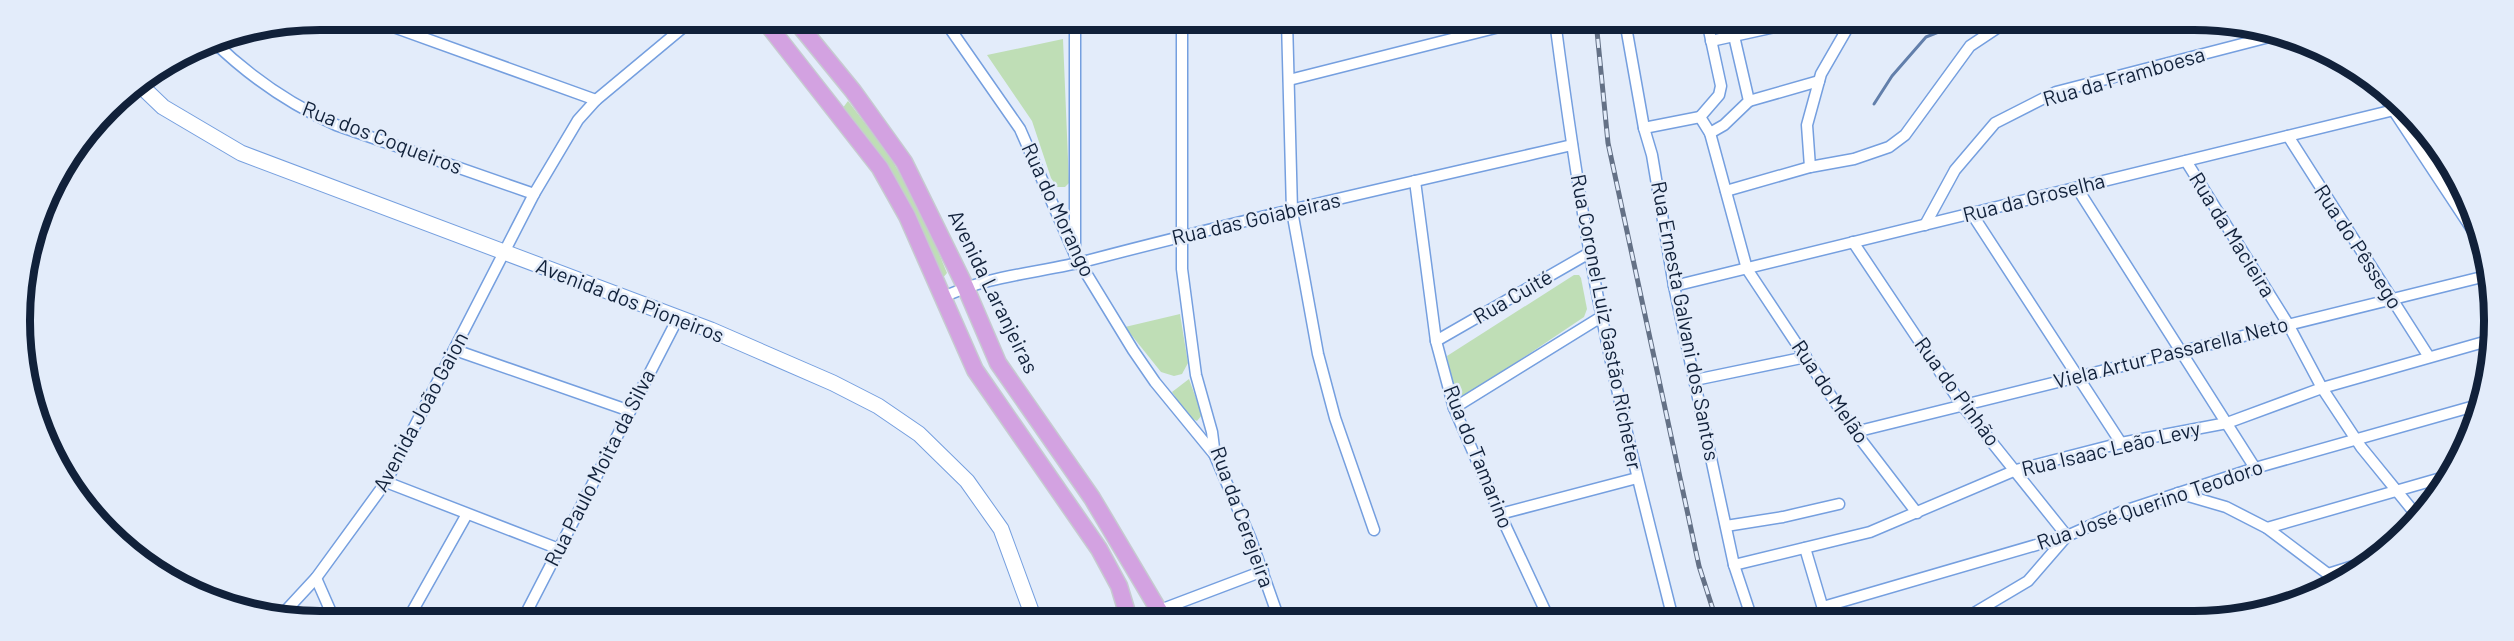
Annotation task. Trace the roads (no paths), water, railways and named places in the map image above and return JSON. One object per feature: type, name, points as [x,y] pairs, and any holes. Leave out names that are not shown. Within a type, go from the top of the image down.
[{"type":"main road","points":[[772,30],[880,168],[907,216],[975,370],[1099,549],[1119,586],[1127,611]]},
{"type":"main road","name":"Avenida Laranjeiras","points":[[803,30],[853,91],[904,162],[965,286],[998,363],[1092,498],[1160,611]]},
{"type":"main road","name":"Avenida dos Pioneiros","points":[[145,89],[163,107],[241,153],[678,318],[833,383],[879,406],[919,434],[967,481],[1001,529],[1031,611]]},
{"type":"street","points":[[399,30],[596,100]]},
{"type":"street","name":"Avenida João Gaion","points":[[287,609],[316,578],[386,482],[534,194],[578,120],[596,100],[680,30]]},
{"type":"street","name":"Rua do Morango","points":[[951,30],[1020,129],[1077,259],[1155,382],[1215,456]]},
{"type":"street","points":[[1075,30],[1077,259]]},
{"type":"street","name":"Rua da Cerejeira","points":[[1182,30],[1182,269],[1196,375],[1212,432],[1215,456],[1263,571],[1276,611]]},
{"type":"street","points":[[1287,30],[1292,211],[1318,354],[1335,418],[1374,530]]},
{"type":"street","points":[[1289,80],[1487,30]]},
{"type":"street","name":"Rua Coronel Luiz Gastão Richeter","points":[[1556,30],[1572,145],[1601,316],[1637,478],[1671,611]]},
{"type":"street","name":"Rua Ernesta Galvani dos Santos","points":[[1627,30],[1644,128],[1652,155],[1674,286],[1734,565],[1749,611]]},
{"type":"street","points":[[1644,128],[1700,117],[1719,95],[1721,86],[1709,30]]},
{"type":"street","points":[[1711,41],[1761,30]]},
{"type":"street","points":[[1810,167],[1807,125],[1819,81],[1847,30]]},
{"type":"street","points":[[1726,191],[1810,167],[1854,159],[1889,147],[1905,135],[1970,45],[1993,30]]},
{"type":"street","points":[[1734,36],[1749,101]]},
{"type":"street","name":"Rua da Framboesa","points":[[1925,225],[1955,170],[1995,123],[2056,92],[2262,39]]},
{"type":"street","name":"Rua dos Coqueiros","points":[[220,48],[261,84],[306,112],[336,125],[534,194]]},
{"type":"street","points":[[1710,133],[1724,125],[1749,101],[1819,81]]},
{"type":"street","name":"Rua da Groselha","points":[[1674,286],[2393,110]]},
{"type":"street","name":"Rua do Melão","points":[[1700,117],[1710,133],[1747,269],[1855,432],[1917,513]]},
{"type":"street","points":[[2402,118],[2466,219]]},
{"type":"street","name":"Rua do Pêssego","points":[[2288,136],[2429,357]]},
{"type":"street","name":"Rua das Goiabeiras","points":[[942,298],[965,286],[1572,145]]},
{"type":"street","name":"Rua da Macieira","points":[[2186,161],[2288,324],[2322,388],[2355,439],[2413,511]]},
{"type":"street","name":"Rua do Tamarino","points":[[1415,181],[1436,341],[1454,408],[1545,611]]},
{"type":"street","points":[[2077,188],[2255,468]]},
{"type":"street","points":[[1972,214],[2121,443]]},
{"type":"street","name":"Rua do Pinhão","points":[[1853,243],[1962,405],[2067,536]]},
{"type":"street","name":"Rua Cuité","points":[[1436,341],[1591,252]]},
{"type":"street","name":"Viela Artur Passarella Neto","points":[[1855,432],[2481,277]]},
{"type":"street","points":[[1454,408],[1601,316]]},
{"type":"street","name":"Rua Paulo Moita da Silva","points":[[527,611],[678,318]]},
{"type":"street","name":"Rua Isaac Leão Levy","points":[[1734,565],[1870,532],[2016,470],[2121,443],[2228,423],[2322,388],[2483,342]]},
{"type":"street","points":[[455,350],[630,411]]},
{"type":"street","points":[[1695,380],[1806,357]]},
{"type":"street","name":"Rua José Querino Teodoro","points":[[1823,608],[2067,536],[2121,512],[2255,468],[2471,407]]},
{"type":"street","points":[[1500,514],[1637,478]]},
{"type":"street","points":[[2267,528],[2437,479]]},
{"type":"street","points":[[386,482],[559,549]]},
{"type":"street","points":[[2178,493],[2226,507],[2267,528],[2330,577]]},
{"type":"street","points":[[1726,526],[1783,517],[1839,504]]},
{"type":"street","points":[[412,611],[467,514]]},
{"type":"street","points":[[1977,611],[2028,581],[2067,536]]},
{"type":"street","points":[[1805,548],[1824,611]]},
{"type":"street","points":[[2328,574],[2344,569]]},
{"type":"street","points":[[1171,611],[1263,571]]},
{"type":"street","points":[[316,578],[330,611]]},
{"type":"waterway","points":[[1874,104],[1892,76],[1926,37],[1944,30]]},
{"type":"railway","points":[[1597,30],[1608,143],[1699,566],[1713,611]]}]
